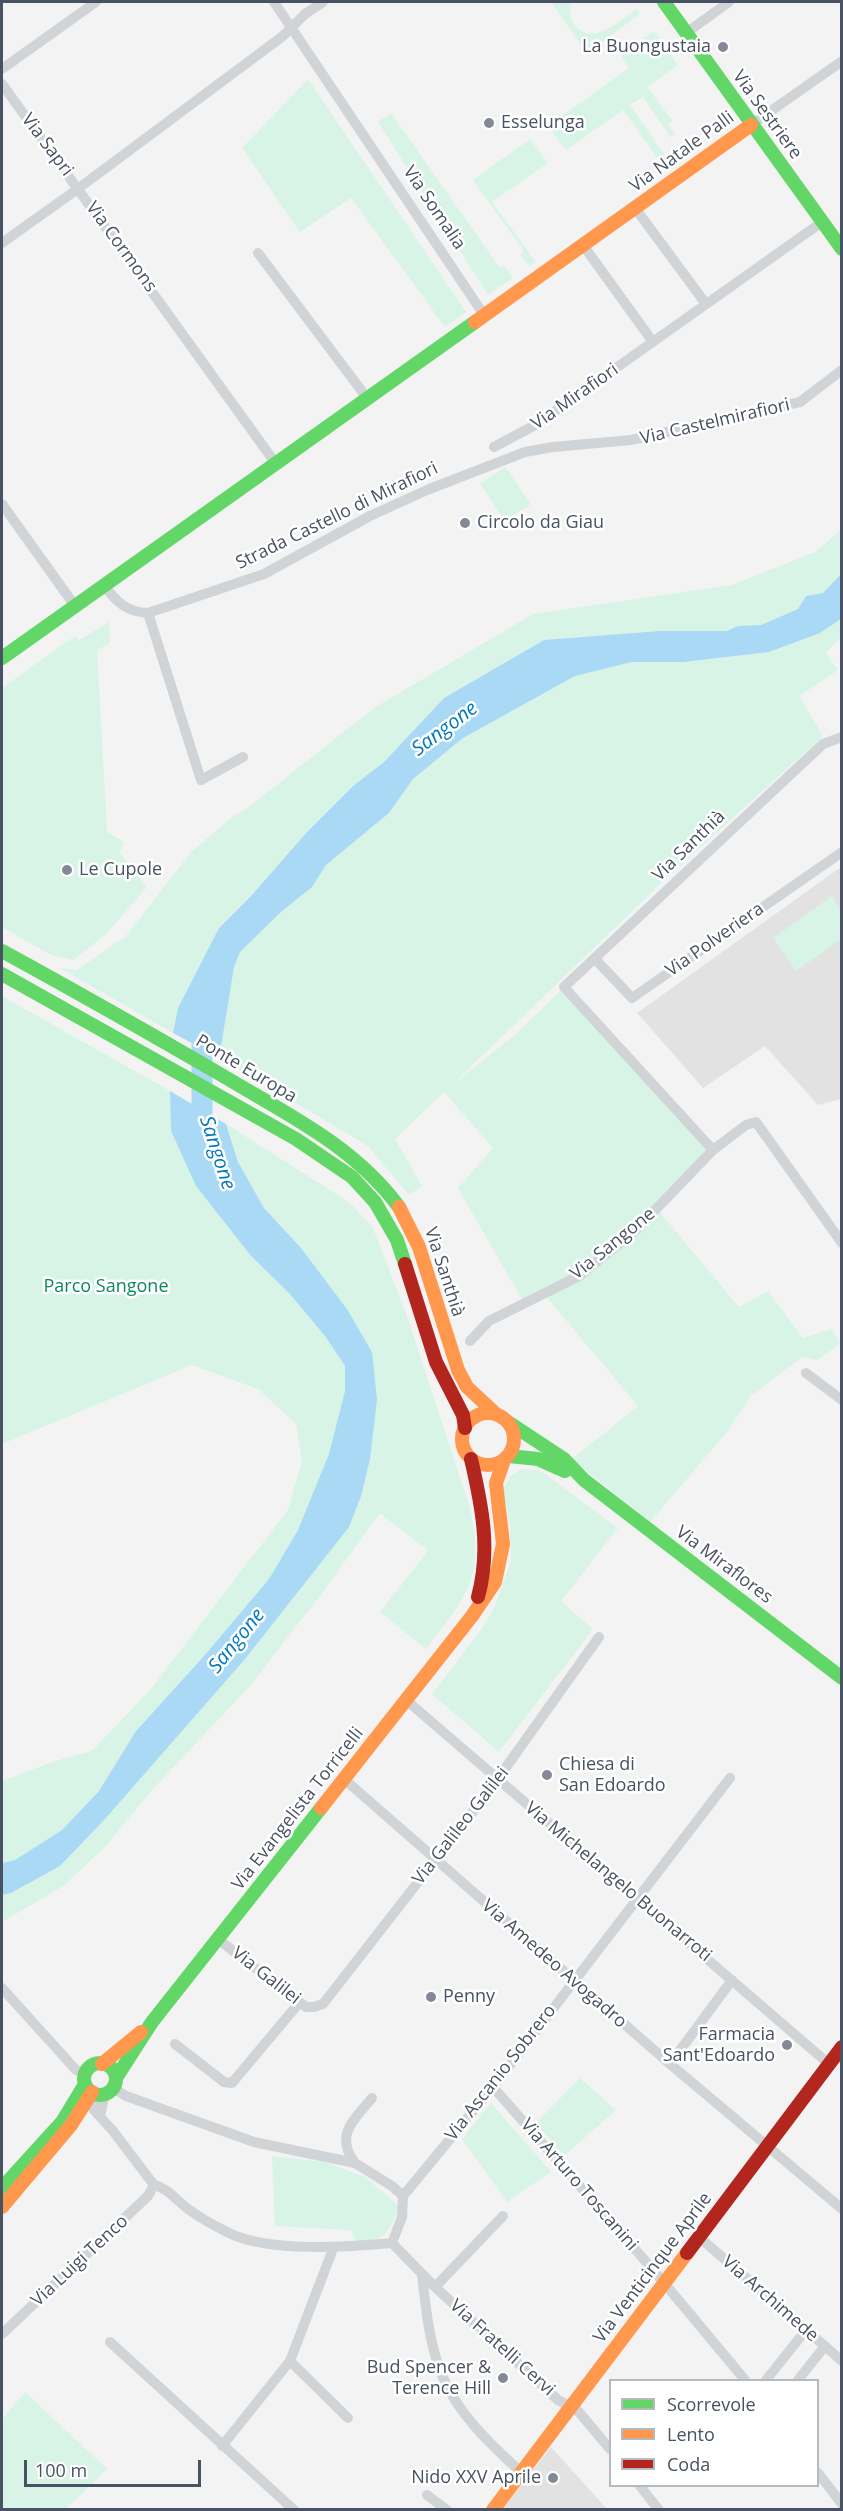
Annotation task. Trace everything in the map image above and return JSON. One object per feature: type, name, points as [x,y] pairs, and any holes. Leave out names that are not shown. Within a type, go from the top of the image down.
[{"type":"street","points":[[2,69],[81,6],[96,2]]},
{"type":"street","name":"Via Somalia","points":[[274,2],[484,315]]},
{"type":"street","name":"Via Cormons","points":[[276,464],[79,188],[283,36],[323,2]]},
{"type":"street","name":"Via Sestriere","points":[[664,2],[842,249]]},
{"type":"street","points":[[686,33],[729,2]]},
{"type":"street","points":[[751,125],[842,61]]},
{"type":"street","name":"Via Sapri","points":[[2,84],[79,188],[2,243]]},
{"type":"street","name":"Via Natale Palli","points":[[583,245],[751,125]]},
{"type":"street","points":[[635,208],[706,304],[822,222]]},
{"type":"street","points":[[2,658],[583,245],[653,342]]},
{"type":"street","points":[[258,253],[367,398]]},
{"type":"street","name":"Via Mirafiori","points":[[494,447],[537,424],[706,304]]},
{"type":"street","name":"Via Castelmirafiori","points":[[577,446],[631,440],[800,402],[842,370]]},
{"type":"street","name":"Strada Castello di Mirafiori","points":[[148,613],[264,574],[351,525],[427,490],[525,452],[577,446]]},
{"type":"street","points":[[2,504],[75,606]]},
{"type":"street","points":[[104,585],[116,601],[125,608],[148,613],[201,780],[243,757]]},
{"type":"street","name":"Via Santhià","points":[[713,1150],[564,987],[596,960],[823,744],[842,737]]},
{"type":"street","name":"Via Polveriera","points":[[596,960],[632,998],[842,852]]},
{"type":"street","name":"Ponte Europa","points":[[2,951],[130,1022],[343,1149]]},
{"type":"street","name":"Ponte Europa","points":[[2,974],[296,1139],[333,1163]]},
{"type":"street","name":"Via Sangone","points":[[470,1341],[489,1321],[579,1276],[636,1230],[713,1150],[746,1125],[756,1122],[837,1228]]},
{"type":"street","name":"Via Santhià","points":[[343,1149],[378,1178],[400,1208],[419,1248],[458,1370],[467,1387],[502,1418]]},
{"type":"street","name":"Via Santhià","points":[[333,1163],[367,1192],[397,1240],[436,1362],[463,1415],[465,1428]]},
{"type":"street","points":[[837,1228],[842,1243]]},
{"type":"street","points":[[806,1373],[842,1400]]},
{"type":"street","points":[[481,1414],[502,1418],[514,1435],[513,1450],[506,1458],[490,1466],[471,1459],[463,1446],[465,1428],[473,1418],[481,1414]]},
{"type":"street","name":"Via Miraflores","points":[[502,1418],[564,1459],[584,1480],[842,1678]]},
{"type":"street","name":"Via Miraflores","points":[[506,1458],[530,1456],[544,1459],[584,1480]]},
{"type":"street","name":"Via Evangelista Torricelli","points":[[2,2207],[71,2125],[99,2086],[219,1940],[472,1616],[495,1582],[503,1544],[496,1483],[506,1458]]},
{"type":"street","name":"Via Evangelista Torricelli","points":[[471,1459],[480,1498],[486,1544],[483,1582],[472,1616]]},
{"type":"street","name":"Via Galileo Galilei","points":[[314,2007],[323,2004],[498,1779],[599,1637]]},
{"type":"street","name":"Via Michelangelo Buonarroti","points":[[406,1700],[829,2064]]},
{"type":"street","name":"Via Ascanio Sobrero","points":[[403,2196],[493,2087],[730,1778]]},
{"type":"street","name":"Via Amedeo Avogadro","points":[[344,1779],[574,1981],[842,2210]]},
{"type":"street","name":"Via Galilei","points":[[219,1940],[299,2003],[306,2007],[314,2007]]},
{"type":"street","points":[[670,2064],[732,1980]]},
{"type":"street","points":[[2,1988],[76,2070],[99,2086],[254,2142],[355,2163],[392,2186],[403,2196],[402,2217],[392,2243],[333,2248],[260,2243],[230,2234],[190,2211],[162,2186],[154,2185],[100,2116],[99,2086],[111,2068],[102,2064]]},
{"type":"street","points":[[176,2043],[224,2082],[232,2083],[299,2003]]},
{"type":"street","name":"Via Evangelista Torricelli","points":[[99,2086],[92,2066],[102,2064],[152,2022]]},
{"type":"street","name":"Via Venticinque Aprile","points":[[493,2510],[842,2047]]},
{"type":"street","name":"Via Evangelista Torricelli","points":[[2,2188],[62,2122],[99,2086]]},
{"type":"street","name":"Via Arturo Toscanini","points":[[493,2087],[664,2283],[744,2379]]},
{"type":"street","points":[[355,2163],[347,2152],[345,2138],[349,2127],[372,2098]]},
{"type":"street","name":"Via Luigi Tenco","points":[[2,2334],[148,2196],[154,2185]]},
{"type":"street","name":"Via Fratelli Cervi","points":[[435,2288],[503,2216]]},
{"type":"street","name":"Via Archimede","points":[[699,2237],[842,2361]]},
{"type":"street","name":"Via Fratelli Cervi","points":[[392,2243],[435,2288],[558,2400],[571,2406],[586,2419],[609,2448]]},
{"type":"street","points":[[222,2446],[290,2361],[333,2248]]},
{"type":"street","points":[[422,2275],[433,2345],[442,2376],[457,2402],[477,2427],[521,2472]]},
{"type":"street","points":[[767,2379],[806,2330]]},
{"type":"street","points":[[110,2342],[294,2510]]},
{"type":"street","points":[[799,2379],[825,2346]]},
{"type":"street","points":[[290,2361],[348,2418]]},
{"type":"street","points":[[819,2474],[842,2504]]},
{"type":"street","points":[[641,2487],[659,2510]]},
{"type":"street","points":[[427,2494],[447,2510]]},
{"type":"shaded area","points":[[841,867],[841,1099],[818,1105],[765,1046],[703,1088],[637,1013]]},
{"type":"shaded area","name":"Nido XXV Aprile","points":[[551,2447],[607,2509],[502,2510]]},
{"type":"green space","points":[[551,2],[572,2],[570,13],[572,21],[581,31],[589,33],[605,30],[636,9],[640,14],[587,53]]},
{"type":"green space","points":[[654,31],[678,65],[647,87],[673,121],[668,124],[675,134],[670,137],[643,97],[630,105],[667,158],[664,161],[668,168],[667,171],[623,110],[566,150],[548,126],[629,68],[620,55]]},
{"type":"green space","points":[[308,79],[466,312],[445,327],[351,198],[300,232],[242,148]]},
{"type":"green space","points":[[391,113],[500,268],[504,265],[513,278],[488,295],[378,122]]},
{"type":"green space","points":[[530,139],[548,163],[492,202],[536,262],[529,266],[520,254],[524,251],[473,180]]},
{"type":"green space","points":[[505,467],[531,504],[505,521],[480,484]]},
{"type":"green space","points":[[841,530],[841,574],[823,593],[806,596],[798,609],[761,625],[738,626],[727,631],[659,631],[544,640],[444,698],[384,762],[353,786],[307,832],[251,896],[219,928],[178,1008],[173,1033],[60,968],[77,970],[126,936],[191,852],[231,818],[250,806],[374,708],[533,614],[732,585],[815,552]]},
{"type":"green space","points":[[841,619],[841,637],[826,653],[838,670],[799,696],[823,736],[658,886],[452,1085],[515,1035],[564,987],[713,1150],[657,1209],[739,1307],[768,1291],[803,1338],[831,1329],[841,1343],[817,1360],[802,1357],[751,1396],[726,1433],[650,1522],[572,1459],[638,1406],[544,1294],[524,1303],[458,1188],[493,1148],[444,1092],[395,1139],[422,1186],[409,1195],[368,1146],[225,1061],[221,1047],[234,966],[240,952],[281,912],[312,887],[326,865],[389,813],[413,779],[463,738],[575,676],[632,662],[684,662],[769,652],[820,633]]},
{"type":"green space","points":[[109,622],[110,643],[97,650],[107,832],[124,842],[119,852],[147,887],[106,934],[73,960],[51,955],[2,927],[2,688],[75,636],[79,640]]},
{"type":"green space","points":[[832,896],[841,910],[841,939],[796,971],[773,938]]},
{"type":"green space","name":"Parco Sangone","points":[[2,996],[170,1091],[171,1131],[196,1186],[251,1256],[289,1293],[325,1336],[345,1366],[345,1391],[330,1454],[298,1530],[269,1579],[136,1731],[99,1791],[62,1830],[15,1860],[2,1863],[2,1781],[55,1761],[92,1751],[150,1690],[288,1510],[302,1461],[296,1424],[258,1389],[192,1365],[2,1444]]},
{"type":"green space","points":[[226,1124],[341,1197],[353,1206],[373,1228],[407,1316],[469,1505],[475,1550],[470,1583],[453,1614],[426,1649],[380,1612],[428,1551],[380,1513],[250,1686],[152,1790],[104,1848],[63,1886],[2,1922],[2,1895],[11,1893],[60,1866],[245,1659],[372,1352],[347,1309],[301,1248],[264,1208],[238,1162]]},
{"type":"green space","points":[[522,1469],[537,1470],[545,1474],[618,1528],[561,1601],[593,1629],[499,1752],[432,1694],[484,1626],[495,1606],[511,1561],[510,1524],[503,1489],[510,1477]]},
{"type":"green space","points":[[580,2078],[616,2110],[564,2156],[536,2123]]},
{"type":"green space","points":[[491,2103],[551,2172],[507,2202],[462,2139]]},
{"type":"green space","points":[[272,2156],[325,2162],[365,2177],[399,2206],[389,2229],[380,2237],[356,2243],[351,2230],[275,2226]]},
{"type":"green space","points":[[25,2392],[107,2469],[66,2509],[2,2509],[2,2419]]},
{"type":"water","points":[[841,574],[841,619],[820,633],[769,652],[684,662],[632,662],[575,676],[463,738],[413,779],[389,813],[326,865],[312,887],[281,912],[240,952],[234,967],[221,1047],[225,1061],[173,1033],[178,1008],[219,928],[251,896],[307,832],[353,786],[384,762],[444,698],[544,640],[659,631],[727,631],[738,626],[761,625],[798,609],[806,596],[823,593]]},
{"type":"water","points":[[170,1091],[226,1124],[238,1162],[264,1208],[301,1248],[347,1309],[372,1352],[377,1400],[370,1459],[361,1496],[349,1527],[245,1659],[104,1820],[60,1866],[11,1893],[2,1895],[2,1863],[15,1860],[62,1830],[99,1791],[136,1731],[269,1579],[298,1530],[329,1454],[345,1391],[345,1366],[325,1336],[289,1293],[251,1256],[196,1186],[171,1131]]},
{"type":"waterway","name":"Sangone","points":[[205,1020],[202,1029],[202,1116],[209,1137]]},
{"type":"traffic: fast","points":[[664,2],[842,249]]},
{"type":"traffic: fast","points":[[2,658],[475,322]]},
{"type":"traffic: fast","points":[[2,951],[319,1133],[362,1166],[399,1207]]},
{"type":"traffic: fast","points":[[2,974],[296,1139],[352,1177],[375,1202],[397,1240],[405,1264]]},
{"type":"traffic: fast","points":[[508,1422],[564,1459],[584,1480],[842,1678]]},
{"type":"traffic: fast","points":[[509,1456],[538,1459],[565,1471]]},
{"type":"traffic: fast","points":[[116,2078],[152,2022],[321,1808]]},
{"type":"traffic: fast","points":[[100,2063],[111,2068],[116,2079],[111,2090],[100,2095],[89,2090],[84,2079],[89,2068],[100,2063]]},
{"type":"traffic: fast","points":[[2,2188],[62,2122],[85,2084]]},
{"type":"traffic: slow","points":[[475,322],[751,125]]},
{"type":"traffic: slow","points":[[399,1207],[419,1247],[458,1370],[467,1387],[496,1414]]},
{"type":"traffic: slow","points":[[483,1413],[493,1413],[503,1417],[510,1424],[514,1439],[510,1454],[503,1461],[493,1465],[483,1465],[473,1461],[466,1454],[462,1444],[462,1434],[466,1424],[473,1417],[483,1413]]},
{"type":"traffic: slow","points":[[321,1808],[472,1616],[495,1582],[503,1544],[496,1483],[504,1460]]},
{"type":"traffic: slow","points":[[102,2064],[141,2032]]},
{"type":"traffic: slow","points":[[2,2207],[71,2125],[92,2092]]},
{"type":"traffic: slow","points":[[493,2510],[687,2253]]},
{"type":"traffic: jam","points":[[405,1264],[436,1362],[463,1415],[465,1428]]},
{"type":"traffic: jam","points":[[471,1459],[484,1528],[484,1562],[478,1597]]},
{"type":"traffic: jam","points":[[687,2253],[842,2047]]},
{"type":"place","name":"La Buongustaia","points":[[723,47]]},
{"type":"place","name":"Esselunga","points":[[489,123]]},
{"type":"place","name":"Circolo da Giau","points":[[465,523]]},
{"type":"place","name":"Le Cupole","points":[[67,870]]},
{"type":"place","name":"Chiesa di San Edoardo","points":[[547,1775]]},
{"type":"place","name":"Penny","points":[[431,1997]]},
{"type":"place","name":"Farmacia Sant'Edoardo","points":[[787,2045]]},
{"type":"place","name":"Bud Spencer & Terence Hill","points":[[503,2378]]},
{"type":"place","name":"Nido XXV Aprile","points":[[553,2478]]}]
